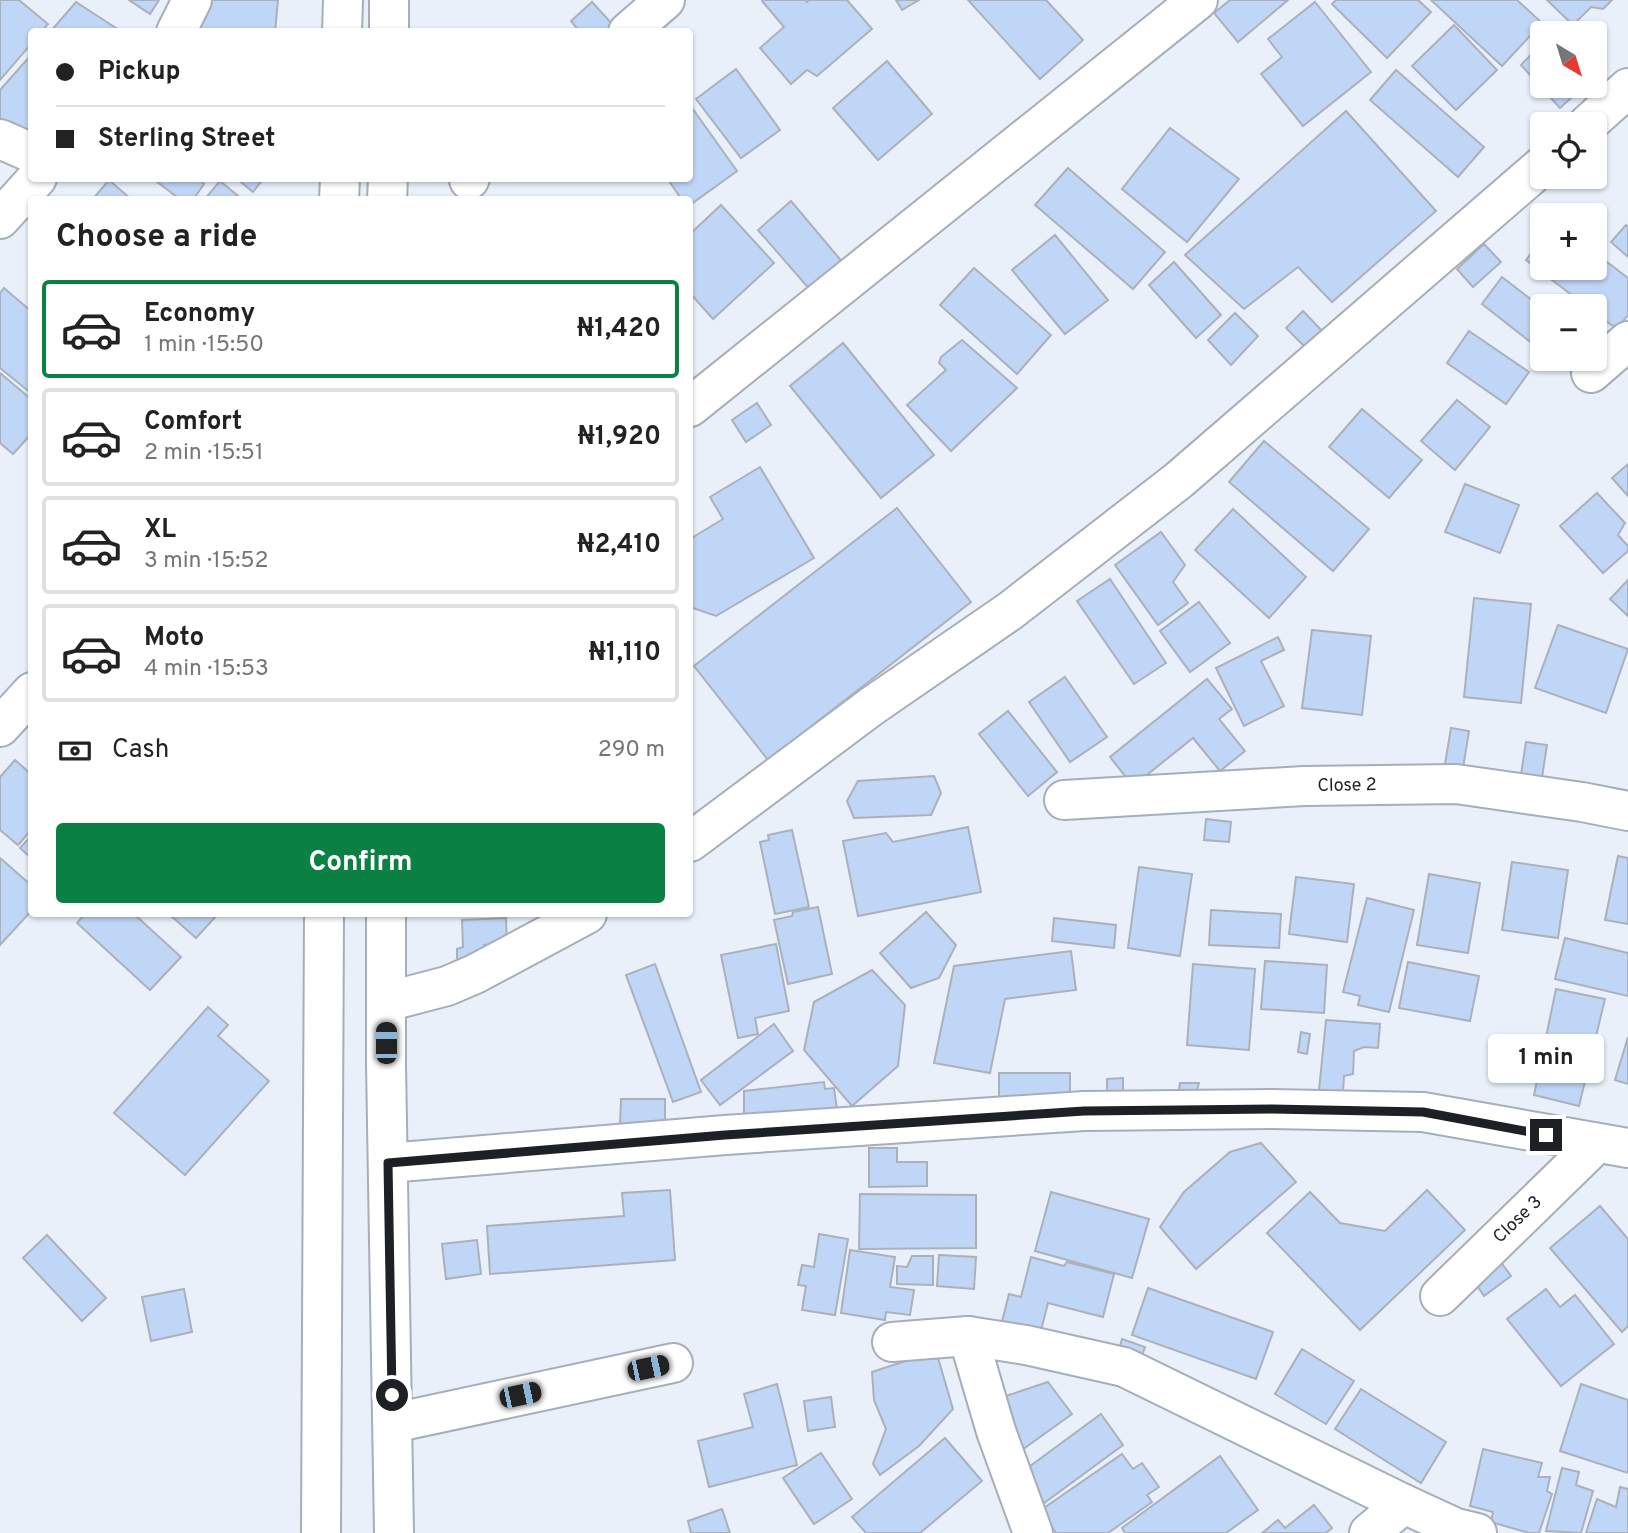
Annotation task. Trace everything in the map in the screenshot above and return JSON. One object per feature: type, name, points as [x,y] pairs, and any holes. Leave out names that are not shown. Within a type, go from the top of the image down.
[{"type":"street","points":[[178,28],[192,0]]},
{"type":"street","points":[[342,28],[343,0]]},
{"type":"street","points":[[389,0],[389,28]]},
{"type":"street","points":[[633,28],[665,0]]},
{"type":"street","points":[[693,405],[1198,0]]},
{"type":"street","points":[[1601,112],[1628,88]]},
{"type":"street","points":[[0,139],[28,151]]},
{"type":"street","points":[[693,840],[872,706],[1010,611],[1179,480],[1530,176]]},
{"type":"street","points":[[0,219],[33,182]]},
{"type":"street","points":[[1591,373],[1628,341]]},
{"type":"street","points":[[0,727],[28,696]]},
{"type":"street","name":"Close 2","points":[[1063,800],[1304,786],[1456,784],[1628,811]]},
{"type":"street","points":[[321,1533],[324,917]]},
{"type":"street","points":[[386,917],[394,1533]]},
{"type":"street","points":[[386,1002],[447,986],[475,974],[581,917]]},
{"type":"street","points":[[388,1163],[725,1135],[1084,1111],[1272,1109],[1423,1112],[1612,1146]]},
{"type":"street","name":"Close 3","points":[[1440,1296],[1612,1146]]},
{"type":"street","points":[[968,1336],[996,1431],[1033,1533]]},
{"type":"street","points":[[892,1342],[968,1336],[1026,1345],[1124,1367],[1404,1504],[1456,1528],[1477,1533]]},
{"type":"street","points":[[393,1423],[673,1363]]},
{"type":"street","points":[[1369,1533],[1404,1504]]},
{"type":"building","points":[[0,0],[19,0],[48,24],[44,28],[28,28],[28,48],[0,80]]},
{"type":"building","points":[[129,0],[159,0],[150,14]]},
{"type":"building","points":[[210,0],[278,0],[275,28],[198,28]]},
{"type":"building","points":[[763,0],[847,0],[872,29],[817,76],[807,70],[791,84],[760,48],[784,27]]},
{"type":"building","points":[[896,0],[919,0],[902,10]]},
{"type":"building","points":[[968,0],[1046,0],[1083,40],[1040,79]]},
{"type":"building","points":[[1230,0],[1288,0],[1238,42],[1214,13]]},
{"type":"building","points":[[1336,0],[1418,0],[1431,12],[1387,58],[1332,4]]},
{"type":"building","points":[[1431,0],[1517,0],[1540,21],[1530,21],[1530,36],[1502,66]]},
{"type":"building","points":[[1547,0],[1612,0],[1603,9],[1591,7],[1577,21],[1569,21]]},
{"type":"building","points":[[76,2],[116,28],[53,28]]},
{"type":"building","points":[[592,2],[614,26],[577,28],[571,21]]},
{"type":"building","points":[[1315,2],[1371,72],[1303,126],[1261,74],[1282,57],[1268,39]]},
{"type":"building","points":[[1454,25],[1497,70],[1456,110],[1412,66]]},
{"type":"building","points":[[1530,56],[1530,75],[1521,65]]},
{"type":"building","points":[[28,58],[28,139],[0,121],[0,90]]},
{"type":"building","points":[[887,61],[932,114],[878,160],[833,108]]},
{"type":"building","points":[[736,69],[780,130],[741,158],[696,99]]},
{"type":"building","points":[[1396,70],[1484,147],[1458,177],[1370,100]]},
{"type":"building","points":[[1551,98],[1571,98],[1560,108]]},
{"type":"building","points":[[693,109],[737,171],[693,203],[693,196],[679,196],[670,182],[693,182]]},
{"type":"building","points":[[1346,111],[1436,211],[1332,302],[1298,267],[1244,309],[1185,255]]},
{"type":"building","points":[[1170,128],[1239,179],[1187,242],[1122,189]]},
{"type":"building","points":[[1068,168],[1165,252],[1133,289],[1035,205]]},
{"type":"building","points":[[107,182],[111,182],[127,196],[95,196]]},
{"type":"building","points":[[157,182],[204,184],[196,196],[176,196]]},
{"type":"building","points":[[221,182],[238,196],[207,196]]},
{"type":"building","points":[[241,182],[261,182],[253,192]]},
{"type":"building","points":[[791,201],[844,264],[812,292],[758,230]]},
{"type":"building","points":[[721,205],[774,263],[713,319],[693,296],[693,231]]},
{"type":"building","points":[[1626,225],[1628,227],[1628,257],[1611,242]]},
{"type":"building","points":[[1055,235],[1108,300],[1065,334],[1012,270]]},
{"type":"building","points":[[1484,244],[1501,262],[1473,287],[1457,269]]},
{"type":"building","points":[[1174,262],[1221,315],[1196,338],[1149,285]]},
{"type":"building","points":[[1607,262],[1628,278],[1628,315],[1617,329],[1607,322],[1607,294],[1570,294],[1552,280],[1607,280]]},
{"type":"building","points":[[974,268],[1051,335],[1017,374],[940,305]]},
{"type":"building","points":[[1502,277],[1530,299],[1530,342],[1482,304]]},
{"type":"building","points":[[4,288],[28,309],[28,391],[0,368],[0,293]]},
{"type":"building","points":[[1303,311],[1325,334],[1308,350],[1286,328]]},
{"type":"building","points":[[1235,313],[1258,336],[1231,365],[1208,340]]},
{"type":"building","points":[[1469,331],[1529,372],[1506,404],[1447,363]]},
{"type":"building","points":[[962,340],[1017,388],[951,451],[907,405],[946,370],[939,363],[941,357]]},
{"type":"building","points":[[843,343],[934,455],[881,498],[790,386]]},
{"type":"building","points":[[0,373],[28,397],[28,437],[13,454],[0,443]]},
{"type":"building","points":[[1457,400],[1490,427],[1455,470],[1421,441]]},
{"type":"building","points":[[757,403],[771,425],[746,442],[732,420]]},
{"type":"building","points":[[1362,409],[1422,460],[1389,498],[1329,447]]},
{"type":"building","points":[[1264,441],[1369,529],[1333,571],[1229,482]]},
{"type":"building","points":[[1628,464],[1628,496],[1612,478]]},
{"type":"building","points":[[760,467],[814,558],[716,616],[693,608],[693,537],[723,519],[710,497]]},
{"type":"building","points":[[1465,484],[1519,505],[1500,553],[1445,532]]},
{"type":"building","points":[[1597,493],[1625,523],[1618,535],[1628,546],[1628,551],[1603,573],[1560,526]]},
{"type":"building","points":[[897,508],[971,602],[768,760],[694,666]]},
{"type":"building","points":[[1233,509],[1306,577],[1269,618],[1195,550]]},
{"type":"building","points":[[1161,532],[1185,565],[1173,582],[1188,603],[1158,625],[1115,565]]},
{"type":"building","points":[[1110,579],[1166,663],[1134,684],[1077,601]]},
{"type":"building","points":[[1628,580],[1628,616],[1610,599]]},
{"type":"building","points":[[1474,598],[1531,604],[1521,703],[1464,697]]},
{"type":"building","points":[[1199,602],[1230,643],[1190,672],[1160,631]]},
{"type":"building","points":[[1558,625],[1628,649],[1606,713],[1535,688]]},
{"type":"building","points":[[1312,630],[1371,636],[1362,715],[1302,708]]},
{"type":"building","points":[[1278,637],[1284,650],[1261,661],[1284,706],[1244,726],[1216,668]]},
{"type":"building","points":[[1065,677],[1107,737],[1070,762],[1029,702]]},
{"type":"building","points":[[1207,679],[1232,709],[1219,719],[1245,751],[1220,771],[1193,738],[1133,786],[1110,757]]},
{"type":"building","points":[[1008,711],[1057,772],[1028,796],[979,734]]},
{"type":"building","points":[[1451,728],[1469,731],[1463,768],[1444,770]]},
{"type":"building","points":[[1526,742],[1547,745],[1541,784],[1520,781]]},
{"type":"building","points":[[15,760],[28,771],[28,834],[18,845],[0,830],[0,777]]},
{"type":"building","points":[[934,776],[941,793],[931,815],[854,818],[847,801],[858,781]]},
{"type":"building","points":[[1206,819],[1231,822],[1229,842],[1204,840]]},
{"type":"building","points":[[968,827],[981,892],[858,916],[843,841],[886,833],[893,842]]},
{"type":"building","points":[[792,830],[809,907],[775,914],[760,842],[769,840],[768,835]]},
{"type":"building","points":[[28,839],[28,855],[20,848]]},
{"type":"building","points":[[1618,856],[1628,858],[1628,924],[1605,920]]},
{"type":"building","points":[[0,858],[28,882],[28,914],[0,945]]},
{"type":"building","points":[[1512,862],[1568,870],[1558,938],[1502,930]]},
{"type":"building","points":[[1139,867],[1192,874],[1180,956],[1128,948]]},
{"type":"building","points":[[1429,874],[1480,883],[1468,953],[1417,945]]},
{"type":"building","points":[[1296,877],[1354,884],[1347,942],[1289,934]]},
{"type":"building","points":[[1367,898],[1414,910],[1389,1012],[1358,1005],[1360,996],[1343,992]]},
{"type":"building","points":[[818,907],[832,974],[788,984],[774,920],[792,916],[793,912]]},
{"type":"building","points":[[1211,910],[1281,914],[1279,948],[1209,945]]},
{"type":"building","points":[[926,912],[956,945],[939,978],[911,988],[880,953]]},
{"type":"building","points":[[82,917],[137,917],[181,957],[150,990],[77,923]]},
{"type":"building","points":[[172,917],[215,917],[196,938]]},
{"type":"building","points":[[506,918],[507,944],[484,945],[484,959],[457,960],[457,949],[463,947],[462,920]]},
{"type":"building","points":[[1054,918],[1116,925],[1114,948],[1052,941]]},
{"type":"building","points":[[1565,938],[1628,953],[1628,996],[1555,979]]},
{"type":"building","points":[[776,944],[789,1011],[755,1018],[758,1034],[738,1038],[721,955]]},
{"type":"building","points":[[1071,951],[1076,990],[1005,999],[990,1073],[934,1063],[954,966]]},
{"type":"building","points":[[1265,961],[1327,965],[1324,1013],[1261,1009]]},
{"type":"building","points":[[1408,962],[1479,976],[1470,1021],[1399,1008]]},
{"type":"building","points":[[655,964],[701,1092],[673,1102],[626,975]]},
{"type":"building","points":[[1193,964],[1255,969],[1249,1050],[1187,1045]]},
{"type":"building","points":[[872,970],[905,1005],[898,1066],[852,1106],[804,1050],[814,1002]]},
{"type":"building","points":[[1556,989],[1605,999],[1579,1106],[1534,1095]]},
{"type":"building","points":[[208,1007],[228,1025],[218,1036],[269,1081],[185,1175],[114,1113]]},
{"type":"building","points":[[1326,1020],[1380,1024],[1378,1048],[1364,1047],[1354,1051],[1353,1074],[1344,1076],[1343,1092],[1319,1090]]},
{"type":"building","points":[[774,1024],[793,1051],[720,1105],[701,1080]]},
{"type":"building","points":[[1301,1032],[1310,1034],[1307,1054],[1298,1052]]},
{"type":"building","points":[[1628,1037],[1628,1084],[1615,1080]]},
{"type":"building","points":[[999,1073],[1070,1073],[1070,1101],[999,1102]]},
{"type":"building","points":[[1123,1078],[1123,1092],[1107,1092],[1107,1079]]},
{"type":"building","points":[[824,1082],[825,1089],[834,1088],[838,1117],[744,1123],[744,1091]]},
{"type":"building","points":[[1180,1083],[1199,1083],[1197,1090],[1179,1090]]},
{"type":"building","points":[[621,1099],[665,1099],[665,1126],[620,1125]]},
{"type":"building","points":[[1261,1143],[1296,1182],[1196,1269],[1160,1227],[1184,1192],[1230,1152]]},
{"type":"building","points":[[869,1148],[897,1148],[897,1162],[927,1162],[927,1186],[869,1187]]},
{"type":"building","points":[[670,1190],[675,1260],[490,1274],[487,1226],[624,1216],[622,1193]]},
{"type":"building","points":[[1427,1190],[1465,1230],[1360,1330],[1267,1233],[1310,1192],[1340,1223],[1385,1231]]},
{"type":"building","points":[[1051,1192],[1149,1219],[1132,1278],[1035,1251]]},
{"type":"building","points":[[860,1194],[976,1195],[976,1248],[859,1249]]},
{"type":"building","points":[[1600,1206],[1628,1239],[1628,1326],[1622,1332],[1550,1248]]},
{"type":"building","points":[[819,1234],[848,1239],[835,1315],[802,1310],[806,1286],[798,1285],[802,1265],[814,1267]]},
{"type":"building","points":[[47,1235],[106,1298],[82,1321],[23,1258]]},
{"type":"building","points":[[477,1240],[481,1274],[446,1279],[442,1244]]},
{"type":"building","points":[[850,1250],[895,1257],[890,1287],[914,1290],[910,1315],[886,1312],[885,1320],[841,1313]]},
{"type":"building","points":[[939,1255],[976,1257],[974,1289],[937,1286]]},
{"type":"building","points":[[912,1256],[933,1256],[933,1285],[897,1284],[897,1266],[907,1267]]},
{"type":"building","points":[[1031,1257],[1064,1266],[1067,1262],[1114,1274],[1103,1317],[1048,1303],[1038,1342],[999,1333],[1009,1294],[1021,1297]]},
{"type":"building","points":[[1500,1261],[1511,1276],[1484,1296],[1474,1281]]},
{"type":"building","points":[[1148,1288],[1273,1332],[1256,1379],[1132,1335]]},
{"type":"building","points":[[184,1289],[192,1332],[151,1341],[142,1297]]},
{"type":"building","points":[[1546,1289],[1560,1307],[1575,1295],[1614,1344],[1561,1386],[1507,1319]]},
{"type":"building","points":[[1122,1339],[1145,1347],[1139,1363],[1117,1356]]},
{"type":"building","points":[[1302,1349],[1354,1381],[1326,1424],[1275,1394]]},
{"type":"building","points":[[936,1351],[953,1409],[919,1446],[880,1475],[873,1464],[886,1429],[874,1400],[872,1372]]},
{"type":"building","points":[[1048,1382],[1072,1414],[1015,1455],[997,1399]]},
{"type":"building","points":[[777,1384],[797,1465],[709,1487],[698,1441],[753,1427],[744,1394]]},
{"type":"building","points":[[1581,1384],[1628,1400],[1628,1473],[1560,1451]]},
{"type":"building","points":[[1361,1389],[1446,1442],[1421,1483],[1335,1429]]},
{"type":"building","points":[[831,1397],[835,1427],[808,1431],[804,1401]]},
{"type":"building","points":[[1101,1414],[1123,1445],[1040,1506],[1018,1475]]},
{"type":"building","points":[[945,1438],[982,1481],[920,1533],[866,1533],[852,1517]]},
{"type":"building","points":[[1483,1449],[1542,1463],[1538,1477],[1550,1477],[1547,1491],[1552,1494],[1539,1533],[1529,1533],[1491,1522],[1493,1512],[1470,1506]]},
{"type":"building","points":[[821,1453],[852,1499],[814,1524],[783,1478]]},
{"type":"building","points":[[1122,1454],[1133,1469],[1142,1463],[1159,1487],[1147,1495],[1152,1502],[1108,1533],[1056,1533],[1041,1510]]},
{"type":"building","points":[[1220,1456],[1258,1510],[1226,1533],[1125,1533],[1122,1528]]},
{"type":"building","points":[[1562,1468],[1579,1472],[1576,1485],[1593,1491],[1581,1533],[1546,1531]]},
{"type":"building","points":[[1620,1487],[1628,1489],[1628,1533],[1586,1533],[1597,1499],[1616,1507]]},
{"type":"building","points":[[1314,1505],[1332,1528],[1326,1533],[1262,1533],[1278,1520],[1285,1528]]},
{"type":"building","points":[[722,1509],[730,1533],[691,1533],[688,1521]]},
{"type":"route","points":[[392,1395],[388,1163],[725,1135],[1084,1111],[1272,1109],[1423,1112],[1546,1135]]}]
